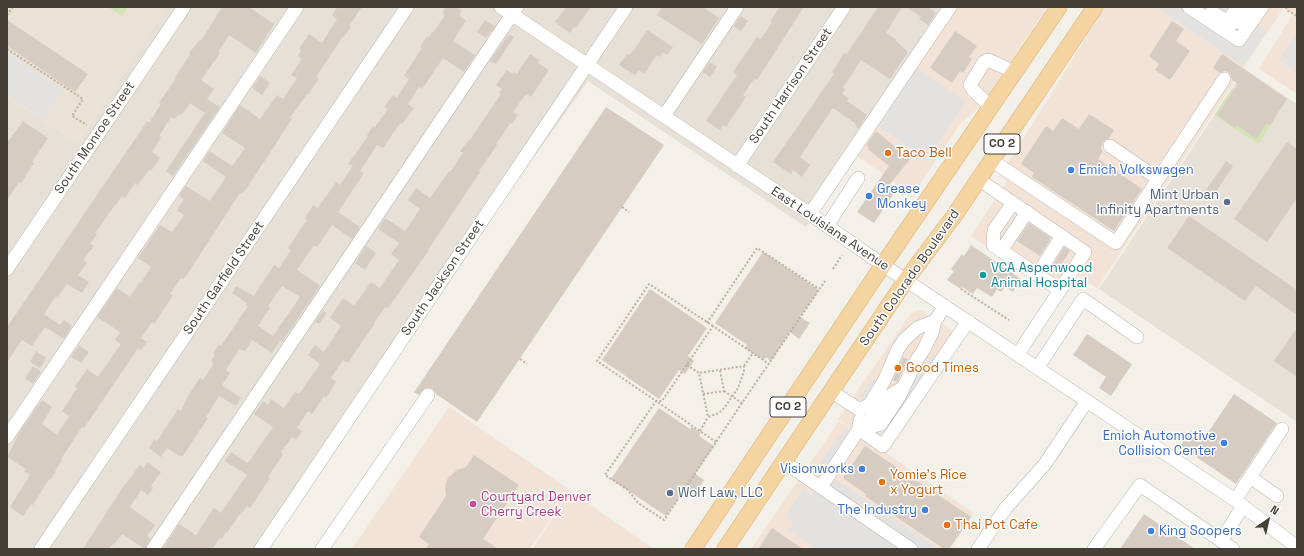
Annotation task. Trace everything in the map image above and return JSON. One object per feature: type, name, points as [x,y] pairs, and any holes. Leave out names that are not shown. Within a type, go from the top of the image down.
[{"type":"main road","name":"CO 2","points":[[693,549],[883,265],[1059,7]]},
{"type":"main road","name":"South Colorado Boulevard","points":[[725,549],[906,280],[978,179],[1095,7]]},
{"type":"street","name":"South Monroe Street","points":[[7,269],[184,7]]},
{"type":"street","points":[[7,437],[296,7]]},
{"type":"street","name":"South Garfield Street","points":[[41,549],[408,7]]},
{"type":"street","name":"South Jackson Street","points":[[261,549],[626,7]]},
{"type":"street","points":[[664,116],[737,7]]},
{"type":"street","name":"South Harrison Street","points":[[737,166],[844,7]]},
{"type":"street","points":[[810,214],[950,7]]},
{"type":"street","points":[[1189,7],[1240,40],[1262,7]]},
{"type":"street","points":[[1204,7],[1230,23],[1240,22],[1248,7]]},
{"type":"street","points":[[1230,23],[1232,15],[1238,7]]},
{"type":"street","points":[[153,549],[510,9]]},
{"type":"street","name":"East Louisiana Avenue","points":[[510,9],[587,64],[883,265],[1239,503],[1297,547]]},
{"type":"street","points":[[991,107],[973,90],[970,85],[984,62],[988,60],[1015,72]]},
{"type":"street","points":[[991,160],[1116,243],[1224,79]]},
{"type":"street","points":[[1110,146],[1158,179]]},
{"type":"street","points":[[827,226],[858,178]]},
{"type":"street","points":[[978,179],[1085,252],[1018,354]]},
{"type":"street","points":[[1013,202],[994,230],[993,245],[1060,290]]},
{"type":"street","points":[[1001,251],[1027,212]]},
{"type":"street","points":[[1037,275],[1062,236]]},
{"type":"street","points":[[1038,368],[1083,299],[1137,337]]},
{"type":"street","points":[[862,421],[874,426],[881,424],[904,387],[916,361],[932,333],[935,320],[945,306]]},
{"type":"street","points":[[821,487],[862,421],[904,340],[917,328],[935,320]]},
{"type":"street","points":[[832,392],[862,421],[883,446],[968,321]]},
{"type":"street","points":[[322,549],[428,395]]},
{"type":"street","points":[[978,549],[1005,509],[1045,464],[1087,401]]},
{"type":"street","points":[[1221,541],[1250,477],[1282,429]]},
{"type":"street","points":[[784,462],[911,549]]},
{"type":"street","points":[[1250,477],[1278,496]]},
{"type":"street","points":[[1094,549],[1140,485],[1233,549]]},
{"type":"path","points":[[7,15],[13,7]]},
{"type":"path","points":[[1286,7],[1288,11],[1297,16]]},
{"type":"path","points":[[7,49],[83,99],[72,116],[87,126]]},
{"type":"path","points":[[622,208],[629,212]]},
{"type":"path","points":[[707,322],[757,248],[819,289]]},
{"type":"path","points":[[833,268],[842,255]]},
{"type":"path","points":[[656,401],[605,475],[628,490],[638,503],[664,520],[825,280]]},
{"type":"path","points":[[716,442],[597,361],[649,284],[769,364]]},
{"type":"path","points":[[961,289],[1009,320]]},
{"type":"path","points":[[656,401],[662,401],[713,326]]},
{"type":"path","points":[[700,431],[708,417],[719,412],[725,407],[742,379],[744,366],[753,353]]},
{"type":"path","points":[[520,359],[527,364]]},
{"type":"path","points":[[686,365],[699,373],[744,366]]},
{"type":"path","points":[[720,370],[724,391]]},
{"type":"path","points":[[699,373],[708,417]]},
{"type":"path","points":[[703,394],[724,391],[742,403]]},
{"type":"shaded area","points":[[7,7],[167,7],[78,143],[7,97]]},
{"type":"shaded area","points":[[167,7],[954,7],[806,227],[588,81],[256,549],[7,549],[7,97],[78,143]]},
{"type":"shaded area","points":[[954,7],[1047,7],[981,106],[961,123],[916,190],[901,187],[855,154]]},
{"type":"shaded area","points":[[1105,7],[1280,7],[1283,9],[1097,288],[1076,274],[1052,291],[971,236],[1007,181],[1000,176]]},
{"type":"shaded area","points":[[1156,7],[1216,7],[1219,9],[1220,7],[1261,7],[1252,22],[1267,32],[1243,66]]},
{"type":"shaded area","points":[[1283,7],[1297,7],[1297,94],[1259,69],[1293,14]]},
{"type":"shaded area","points":[[1297,33],[1297,73],[1279,60]]},
{"type":"shaded area","points":[[7,52],[63,89],[44,119],[7,95]]},
{"type":"shaded area","points":[[916,67],[966,101],[933,150],[929,147],[923,156],[876,125]]},
{"type":"shaded area","name":"Mint Urban Infinity Apartments","points":[[1245,69],[1297,104],[1297,422],[1099,289]]},
{"type":"shaded area","points":[[921,310],[964,338],[887,453],[838,419],[911,313]]},
{"type":"shaded area","points":[[933,354],[945,362],[897,432],[885,424]]},
{"type":"shaded area","points":[[872,379],[882,381],[870,399],[860,397]]},
{"type":"shaded area","points":[[449,407],[570,490],[530,549],[352,549]]},
{"type":"shaded area","points":[[839,421],[974,513],[950,549],[751,549]]},
{"type":"shaded area","points":[[846,427],[858,435],[831,476],[936,547],[934,549],[816,549],[789,530],[794,523],[786,517],[803,489],[812,495],[825,477],[816,470]]},
{"type":"shaded area","points":[[571,491],[653,549],[532,549]]},
{"type":"green space","points":[[108,7],[128,7],[122,16]]},
{"type":"green space","points":[[1232,88],[1276,118],[1258,144],[1214,115]]},
{"type":"building","points":[[222,7],[249,7],[274,24],[256,53],[229,35],[218,52],[220,53],[201,80],[214,89],[207,99],[220,107],[173,176],[166,171],[205,113],[190,103],[183,113],[180,115],[179,114],[175,119],[171,117],[159,136],[161,137],[152,152],[160,158],[151,171],[149,170],[138,185],[135,183],[125,198],[122,196],[95,233],[97,234],[90,244],[94,246],[83,260],[87,263],[78,275],[89,282],[82,293],[67,284],[58,297],[56,296],[44,314],[60,325],[64,320],[72,326],[64,339],[45,327],[32,346],[22,340],[7,362],[7,327],[147,121],[149,123],[161,104],[159,103],[190,54],[189,53],[200,40],[201,41]]},
{"type":"building","points":[[337,7],[340,9],[341,7],[362,7],[349,26],[351,27],[344,37],[343,36],[316,77],[319,79],[290,118],[292,119],[246,189],[242,194],[240,193],[186,276],[183,279],[181,278],[170,294],[173,295],[154,324],[152,322],[141,338],[147,342],[141,350],[138,348],[84,428],[82,427],[61,459],[62,460],[56,471],[50,480],[49,479],[33,505],[31,504],[23,516],[10,507],[30,475],[24,471],[26,469],[7,457],[21,430],[42,400],[52,407],[42,424],[57,435],[69,416],[62,411],[77,388],[75,386],[87,369],[98,377],[121,344],[115,340],[120,332],[97,317],[117,288],[130,297],[140,282],[141,283],[151,267],[138,258],[160,225],[172,232],[184,215],[177,210],[184,199],[179,196],[186,186],[210,201],[226,177],[203,161],[209,151],[232,166],[245,148],[222,133],[240,105],[260,119],[277,95],[283,99],[297,78],[291,75],[302,59],[298,56],[301,50],[299,49],[309,34],[322,43],[337,19],[332,15]]},
{"type":"building","points":[[446,7],[456,7],[462,11],[459,16],[466,20],[453,41],[475,55],[464,72],[443,58],[422,89],[419,87],[408,104],[414,108],[402,124],[400,123],[383,148],[377,145],[360,171],[364,173],[338,212],[360,227],[352,239],[332,225],[317,247],[314,245],[297,270],[320,286],[282,342],[273,336],[300,297],[282,286],[268,306],[270,308],[258,326],[280,341],[272,353],[252,340],[245,351],[239,349],[226,370],[230,373],[222,385],[241,398],[236,406],[219,396],[206,417],[208,418],[182,457],[167,448],[161,457],[149,448],[154,439],[156,441],[160,437],[178,409],[181,411],[188,396],[200,378],[203,380],[214,363],[211,361],[219,344],[221,346],[248,306],[246,305],[247,303],[232,293],[236,286],[254,296],[274,265],[279,268],[291,250],[288,248],[307,220],[305,218],[313,205],[318,208],[336,182],[340,185],[353,166],[348,164],[368,136],[367,135],[373,126],[375,127],[388,109],[384,107],[393,95],[397,98],[409,79],[404,76],[422,48],[420,47],[427,36],[429,37],[432,32],[433,33],[445,15],[442,13]]},
{"type":"building","points":[[566,7],[591,7],[576,28],[574,27],[570,33],[555,22]]},
{"type":"building","points":[[662,7],[703,7],[719,18],[702,44],[657,15]]},
{"type":"building","points":[[780,7],[804,7],[757,80],[754,79],[743,95],[746,97],[726,127],[723,125],[720,130],[706,121],[737,75],[733,72],[757,37],[761,39],[772,22],[770,21]]},
{"type":"building","points":[[878,7],[902,7],[886,33],[896,39],[895,40],[908,52],[890,79],[861,60],[843,88],[845,89],[842,94],[849,98],[847,101],[867,115],[858,129],[855,125],[856,124],[833,108],[800,157],[810,165],[802,177],[793,170],[791,174],[773,162],[834,74],[832,72],[844,53],[847,54]]},
{"type":"building","points":[[906,7],[927,7],[936,13],[928,25],[919,19],[921,17]]},
{"type":"building","points":[[741,16],[748,21],[741,31],[734,26]]},
{"type":"building","points":[[7,20],[88,74],[75,92],[7,46]]},
{"type":"building","points":[[485,20],[495,26],[486,38],[477,32]]},
{"type":"building","points":[[1172,21],[1184,29],[1176,41],[1190,51],[1170,80],[1155,70],[1159,64],[1149,56]]},
{"type":"building","points":[[647,30],[673,47],[667,55],[663,52],[660,57],[657,55],[644,74],[639,70],[635,75],[619,65],[627,54],[629,55],[634,50]]},
{"type":"building","points":[[955,31],[977,46],[969,57],[972,59],[963,73],[960,71],[952,83],[930,68]]},
{"type":"building","points":[[509,34],[514,37],[496,64],[490,61]]},
{"type":"building","points":[[530,54],[540,60],[538,63],[549,70],[531,97],[527,94],[526,96],[525,95],[513,112],[518,115],[512,124],[510,123],[429,250],[388,308],[385,307],[348,363],[343,360],[331,378],[336,382],[326,398],[324,396],[312,414],[308,411],[297,428],[302,431],[296,440],[292,437],[281,452],[283,454],[268,477],[270,478],[250,508],[247,506],[243,512],[242,511],[227,533],[226,532],[222,539],[220,538],[212,549],[163,549],[179,524],[196,535],[214,508],[221,513],[247,475],[225,461],[231,452],[248,463],[273,427],[254,414],[263,401],[268,405],[271,399],[284,408],[295,392],[299,394],[320,364],[308,355],[315,345],[324,352],[341,326],[330,318],[343,298],[354,306],[371,282],[380,288],[399,260],[391,254],[399,243],[378,229],[385,218],[405,231],[420,209],[408,200],[416,188],[430,198],[463,153],[460,151],[470,140],[501,94],[499,93],[502,89],[496,85],[507,70],[512,74],[514,72],[517,74]]},
{"type":"building","points":[[1222,54],[1287,99],[1270,125],[1267,123],[1256,139],[1237,125],[1235,128],[1217,115],[1238,84],[1232,80],[1228,72],[1224,71],[1220,73],[1213,68]]},
{"type":"building","points":[[710,62],[717,67],[710,77],[703,72]]},
{"type":"building","points":[[260,76],[270,83],[262,95],[252,88]]},
{"type":"building","points":[[606,107],[664,145],[477,422],[436,394],[432,388],[425,388],[419,395],[414,392],[419,385]]},
{"type":"building","name":"Emich Volkswagen","points":[[1089,114],[1114,130],[1109,138],[1103,142],[1101,149],[1103,151],[1098,159],[1142,189],[1114,231],[1032,177],[1034,173],[1021,164],[1046,126],[1053,131],[1062,118],[1079,129]]},
{"type":"building","points":[[23,121],[48,138],[32,162],[34,163],[21,183],[19,182],[7,200],[7,143]]},
{"type":"building","points":[[876,131],[910,159],[890,184],[897,189],[874,223],[857,212],[889,166],[869,150],[867,144]]},
{"type":"building","points":[[1287,142],[1297,149],[1297,198],[1267,242],[1234,219]]},
{"type":"building","points":[[1226,161],[1233,166],[1212,198],[1204,193]]},
{"type":"building","points":[[1189,216],[1297,290],[1297,315],[1256,286],[1245,301],[1167,248]]},
{"type":"building","points":[[1029,223],[1051,238],[1040,256],[1017,241]]},
{"type":"building","name":"VCA Aspenwood Animal Hospital","points":[[971,245],[1021,279],[1013,292],[1005,287],[1001,292],[997,289],[992,297],[977,288],[973,294],[962,287],[961,289],[947,280],[954,271],[951,269],[962,254],[964,256]]},
{"type":"building","points":[[366,246],[376,253],[365,270],[355,263]]},
{"type":"building","points":[[1064,247],[1070,251],[1058,269],[1053,265]]},
{"type":"building","points":[[763,252],[819,290],[800,317],[810,323],[799,339],[790,332],[771,361],[766,357],[764,360],[745,348],[747,345],[715,323]]},
{"type":"building","points":[[650,289],[707,328],[688,356],[694,361],[685,374],[679,370],[659,399],[602,360]]},
{"type":"building","points":[[323,311],[327,313],[319,324],[315,322]]},
{"type":"building","points":[[1297,328],[1297,377],[1274,361]]},
{"type":"building","points":[[1087,334],[1132,364],[1111,396],[1099,388],[1106,377],[1073,355]]},
{"type":"building","points":[[79,345],[89,352],[81,363],[71,357]]},
{"type":"building","points":[[36,351],[46,358],[40,368],[30,362]]},
{"type":"building","points":[[903,357],[908,359],[897,382],[893,380]]},
{"type":"building","points":[[33,366],[41,372],[33,384],[25,379]]},
{"type":"building","name":"Emich Automotive Collision Center","points":[[1234,394],[1277,423],[1236,484],[1180,446],[1190,431],[1203,440]]},
{"type":"building","points":[[659,408],[690,429],[692,427],[701,433],[699,436],[714,446],[695,474],[704,480],[695,494],[686,488],[666,516],[611,479]]},
{"type":"building","points":[[865,446],[971,517],[949,549],[944,549],[865,496],[866,494],[843,478]]},
{"type":"building","name":"Courtyard Denver Cherry Creek","points":[[474,455],[519,485],[483,539],[499,549],[426,549],[429,544],[419,537],[446,496],[445,486],[448,478],[457,470],[466,467]]},
{"type":"building","points":[[147,462],[161,472],[151,486],[153,488],[148,495],[141,490],[130,507],[155,525],[147,536],[150,539],[145,549],[122,534],[115,544],[114,543],[109,549],[83,549],[124,485],[140,465],[144,468]]},
{"type":"building","name":"King Soopers","points":[[1144,514],[1195,549],[1120,549]]},
{"type":"building","points":[[772,528],[803,549],[758,549]]},
{"type":"place","name":"Taco Bell","points":[[888,153]]},
{"type":"place","name":"Emich Volkswagen","points":[[1071,170]]},
{"type":"place","name":"Grease Monkey","points":[[869,196]]},
{"type":"place","name":"Mint Urban Infinity Apartments","points":[[1227,202]]},
{"type":"place","name":"VCA Aspenwood Animal Hospital","points":[[983,275]]},
{"type":"place","name":"Good Times","points":[[898,368]]},
{"type":"place","name":"Emich Automotive Collision Center","points":[[1224,443]]},
{"type":"place","name":"Visionworks","points":[[862,469]]},
{"type":"place","name":"Yomie's Rice x Yogurt","points":[[882,482]]},
{"type":"place","name":"Wolf Law, LLC","points":[[670,493]]},
{"type":"place","name":"Courtyard Denver Cherry Creek","points":[[473,504]]},
{"type":"place","name":"The Industry","points":[[925,510]]},
{"type":"place","name":"Thai Pot Cafe","points":[[947,525]]},
{"type":"place","name":"King Soopers","points":[[1151,531]]}]
